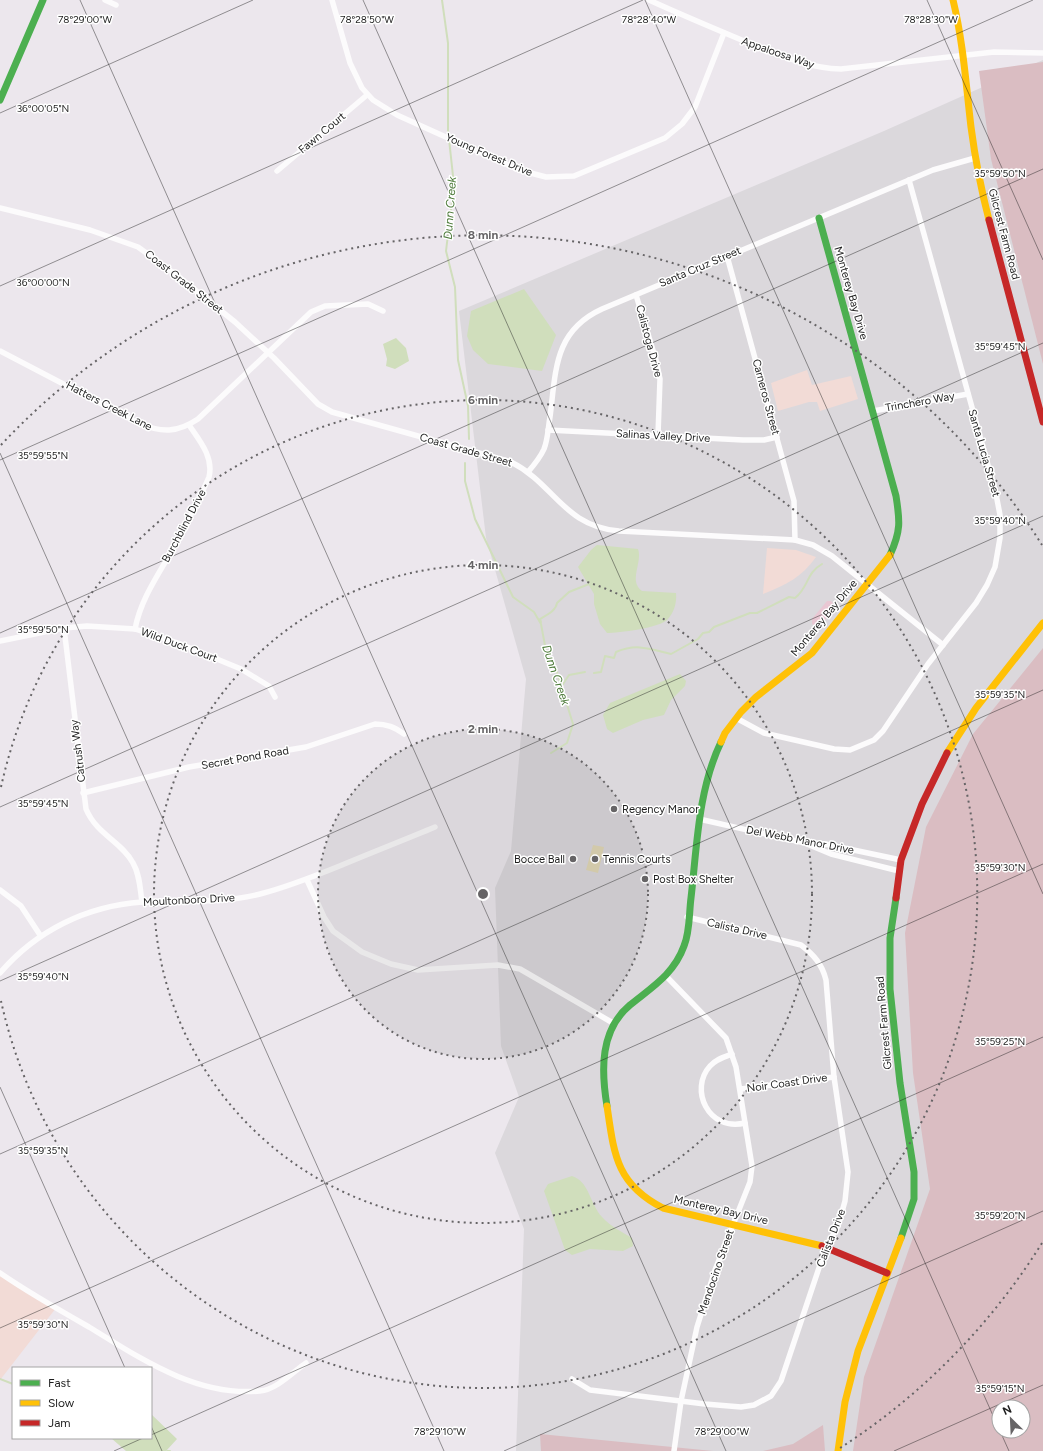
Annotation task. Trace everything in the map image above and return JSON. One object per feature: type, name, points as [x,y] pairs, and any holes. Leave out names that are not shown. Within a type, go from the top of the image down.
[{"type":"main road","points":[[0,100],[43,0]]},
{"type":"main road","name":"Gilcrest Farm Road","points":[[953,0],[959,24],[975,158],[988,220],[1043,422]]},
{"type":"main road","name":"Monterey Bay Drive","points":[[819,218],[896,496],[900,524],[892,551],[804,661],[756,697],[736,718],[725,733],[714,756],[699,819],[695,864],[683,949],[679,959],[667,977],[627,1007],[613,1023],[608,1032],[602,1056],[603,1074],[615,1153],[624,1176],[639,1194],[663,1208],[826,1247],[887,1273]]},
{"type":"main road","name":"Gilcrest Farm Road","points":[[838,1451],[846,1402],[858,1351],[898,1247],[914,1199],[914,1172],[911,1145],[900,1083],[890,988],[890,938],[901,860],[925,797],[943,759],[976,708],[1043,623]]},
{"type":"street","points":[[105,0],[116,5]]},
{"type":"street","name":"Young Forest Drive","points":[[332,0],[350,63],[367,94],[376,103],[397,115],[519,170],[555,178],[583,174],[660,141],[682,124],[689,116],[700,97],[724,33]]},
{"type":"street","name":"Appaloosa Way","points":[[649,0],[724,33],[798,62],[832,68],[994,52],[1043,53]]},
{"type":"street","name":"Fawn Court","points":[[277,171],[367,94]]},
{"type":"street","name":"Santa Cruz Street","points":[[528,472],[543,451],[548,430],[557,364],[565,340],[577,324],[593,313],[909,180],[951,164],[975,158]]},
{"type":"street","name":"Santa Lucia Street","points":[[736,718],[754,729],[771,735],[834,749],[850,750],[859,748],[874,740],[883,731],[914,683],[983,592],[994,567],[1000,538],[1000,515],[996,494],[909,180]]},
{"type":"street","name":"Coast Grade Street","points":[[0,208],[90,230],[138,247],[203,296],[268,352],[318,404],[332,412],[504,459],[528,472],[574,515],[599,528],[619,531],[795,540],[821,548],[943,645]]},
{"type":"street","name":"Carneros Street","points":[[727,256],[794,500],[795,540]]},
{"type":"street","name":"Calistoga Drive","points":[[636,295],[660,379],[658,435]]},
{"type":"street","name":"Hatters Creek Lane","points":[[0,351],[138,423],[154,430],[167,431],[189,425],[198,419],[311,312],[325,306],[368,304],[383,311]]},
{"type":"street","name":"Trinchero Way","points":[[873,410],[968,394]]},
{"type":"street","name":"Burchblind Drive","points":[[135,629],[138,616],[148,594],[185,526],[209,476],[211,468],[206,451],[189,425]]},
{"type":"street","name":"Salinas Valley Drive","points":[[548,430],[755,440],[777,437]]},
{"type":"street","name":"Wild Duck Court","points":[[0,641],[64,628],[87,626],[135,629],[178,642],[241,669],[269,686],[275,697]]},
{"type":"street","name":"Catrush Way","points":[[64,628],[86,810],[91,821],[104,835],[124,851],[133,862],[138,876],[142,902]]},
{"type":"street","name":"Secret Pond Road","points":[[83,793],[189,767],[306,747],[375,724],[384,724],[393,727],[404,734]]},
{"type":"street","name":"Del Webb Manor Drive","points":[[699,819],[805,843],[825,844],[901,860]]},
{"type":"street","name":"Moultonboro Drive","points":[[0,973],[11,960],[40,936],[68,920],[88,912],[142,902],[218,901],[258,895],[307,880],[435,827]]},
{"type":"street","points":[[805,843],[812,848],[831,854],[899,871]]},
{"type":"street","points":[[307,880],[324,917],[333,931],[362,952],[391,964],[418,970],[498,965],[514,967],[530,974],[613,1023]]},
{"type":"street","points":[[0,890],[21,906],[40,936]]},
{"type":"street","name":"Calista Drive","points":[[572,1379],[590,1390],[741,1407],[754,1404],[771,1396],[781,1381],[826,1247],[838,1226],[845,1201],[848,1172],[834,1077],[826,980],[823,969],[813,954],[801,945],[790,941],[687,917]]},
{"type":"street","name":"Mendocino Street","points":[[667,977],[726,1038],[732,1054],[741,1089],[752,1166],[751,1177],[715,1270],[697,1327],[681,1401],[674,1451]]},
{"type":"street","points":[[732,1054],[719,1059],[707,1070],[702,1084],[704,1102],[709,1113],[718,1121],[728,1125],[745,1123]]},
{"type":"street","name":"Noir Coast Drive","points":[[741,1089],[834,1077]]},
{"type":"street","points":[[0,1273],[126,1349],[176,1376],[200,1385],[231,1390],[261,1392],[273,1386],[306,1363]]},
{"type":"shaded area","points":[[1043,60],[1043,1451],[516,1451],[524,1229],[495,1153],[519,1097],[501,1046],[495,888],[511,851],[526,679],[486,538],[459,311],[884,131]]},
{"type":"shaded area","points":[[1043,62],[1043,364],[991,159],[979,71]]},
{"type":"shaded area","points":[[524,289],[556,335],[542,371],[488,364],[473,350],[467,336],[471,311]]},
{"type":"shaded area","points":[[396,338],[406,348],[409,361],[395,369],[386,366],[387,359],[383,344]]},
{"type":"shaded area","points":[[807,370],[812,385],[851,376],[858,399],[820,411],[817,402],[809,402],[778,411],[771,383]]},
{"type":"shaded area","points":[[597,545],[638,549],[639,560],[636,582],[638,587],[642,591],[676,593],[675,607],[668,619],[657,625],[629,631],[607,633],[600,624],[594,604],[594,594],[578,567],[591,550]]},
{"type":"shaded area","points":[[767,548],[796,550],[816,557],[805,570],[793,580],[763,594]]},
{"type":"shaded area","points":[[827,601],[831,601],[836,607],[818,628],[812,624],[812,619]]},
{"type":"shaded area","points":[[1043,648],[1043,1451],[853,1451],[864,1377],[930,1189],[913,1073],[905,933],[926,827],[973,734]]},
{"type":"shaded area","points":[[680,674],[686,681],[685,686],[671,700],[664,715],[643,720],[613,733],[607,729],[603,715],[610,703]]},
{"type":"shaded area","name":"Tennis Courts","points":[[593,845],[604,847],[598,873],[586,870]]},
{"type":"shaded area","points":[[572,1176],[578,1179],[586,1188],[602,1217],[612,1226],[632,1238],[633,1246],[623,1251],[590,1249],[572,1255],[565,1250],[544,1191],[548,1184]]},
{"type":"shaded area","points":[[0,1273],[56,1308],[0,1380]]},
{"type":"shaded area","points":[[152,1415],[177,1439],[166,1451],[126,1451],[112,1439],[152,1439]]},
{"type":"shaded area","points":[[823,1425],[825,1451],[763,1451],[793,1444]]},
{"type":"shaded area","points":[[540,1434],[713,1451],[541,1451]]},
{"type":"waterway","name":"Dunn Creek","points":[[442,0],[448,43],[448,130],[454,185],[446,251],[455,287],[458,360],[468,406],[469,439]]},
{"type":"waterway","points":[[465,463],[465,481],[475,519],[513,597],[534,612],[541,624],[546,651],[556,669],[573,724],[567,743],[551,753]]},
{"type":"waterway","points":[[594,673],[601,672],[605,656],[614,658],[616,652],[637,647],[671,654],[698,639],[703,633],[709,632],[714,627],[750,613],[757,613],[789,597],[795,598],[800,594],[813,572],[822,564]]},
{"type":"waterway","points":[[541,622],[540,619],[553,611],[557,603],[569,592],[589,584]]},
{"type":"waterway","points":[[561,687],[569,675],[585,672]]},
{"type":"waterway","points":[[0,1379],[12,1384]]},
{"type":"traffic: fast","points":[[0,100],[43,0]]},
{"type":"traffic: fast","points":[[819,218],[896,496],[899,526],[890,555]]},
{"type":"traffic: fast","points":[[607,1106],[604,1079],[605,1051],[613,1026],[620,1015],[630,1005],[662,979],[680,956],[686,941],[697,838],[703,799],[707,779],[721,742]]},
{"type":"traffic: fast","points":[[896,898],[890,938],[890,989],[900,1083],[914,1172],[914,1199],[901,1238]]},
{"type":"traffic: slow","points":[[953,0],[962,47],[974,150],[989,220]]},
{"type":"traffic: slow","points":[[721,742],[725,733],[741,712],[756,697],[812,653],[890,555]]},
{"type":"traffic: slow","points":[[947,753],[976,708],[1043,623]]},
{"type":"traffic: slow","points":[[607,1106],[615,1153],[620,1166],[626,1178],[635,1189],[647,1199],[663,1208],[822,1246]]},
{"type":"traffic: slow","points":[[838,1451],[845,1402],[858,1351],[901,1238]]},
{"type":"traffic: jam","points":[[989,220],[1043,422]]},
{"type":"traffic: jam","points":[[896,898],[901,860],[922,804],[947,753]]},
{"type":"traffic: jam","points":[[822,1246],[887,1273]]},
{"type":"place","name":"Regency Manor","points":[[614,809]]},
{"type":"place","name":"Bocce Ball","points":[[573,859]]},
{"type":"place","name":"Tennis Courts","points":[[595,859]]},
{"type":"place","name":"Post Box Shelter","points":[[645,879]]}]
